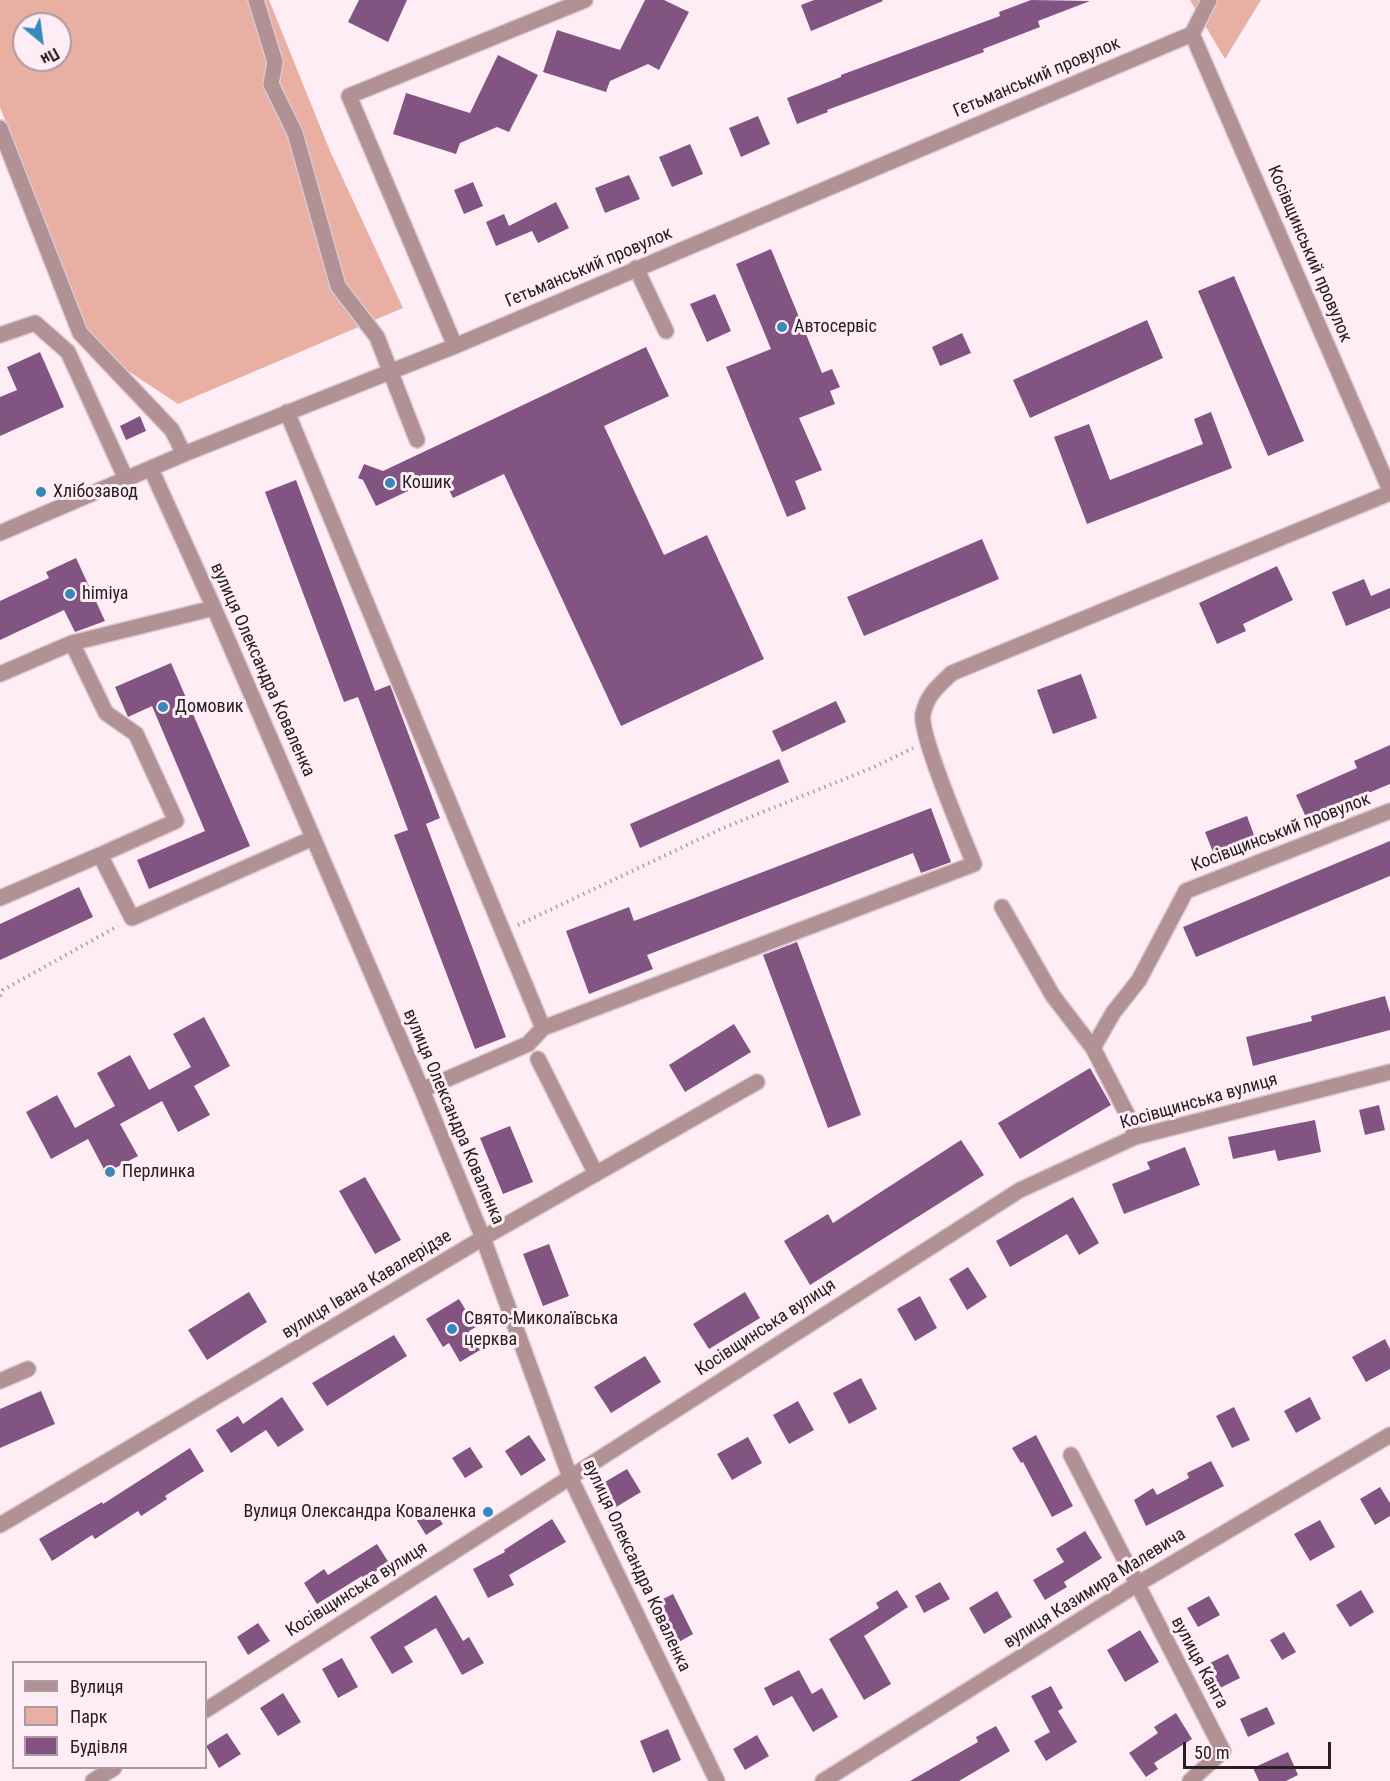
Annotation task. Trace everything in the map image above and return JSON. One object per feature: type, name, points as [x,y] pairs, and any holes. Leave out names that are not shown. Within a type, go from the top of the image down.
[{"type":"street","points":[[256,0],[275,62],[271,84],[295,133],[338,286],[377,337],[388,372],[417,440]]},
{"type":"street","points":[[455,346],[348,96],[585,0]]},
{"type":"street","points":[[1192,34],[1209,0]]},
{"type":"street","name":"Гетьманський провулок","points":[[0,533],[184,454],[455,346],[1192,34]]},
{"type":"street","name":"Косівщинський провулок","points":[[1192,34],[1390,491]]},
{"type":"street","points":[[0,128],[80,333],[172,430],[184,454]]},
{"type":"street","points":[[636,268],[666,332]]},
{"type":"street","points":[[0,335],[35,322],[68,352],[126,479]]},
{"type":"street","points":[[287,412],[543,1028]]},
{"type":"street","name":"вулиця Олександра Коваленка","points":[[151,469],[214,608],[422,1090],[483,1238],[570,1477],[717,1781]]},
{"type":"street","points":[[422,1090],[528,1044],[543,1028],[974,864],[928,741],[922,716],[930,694],[952,673],[1390,491]]},
{"type":"street","points":[[0,674],[72,643],[214,608]]},
{"type":"street","points":[[0,898],[176,821],[136,734],[106,713],[72,643]]},
{"type":"street","name":"Косівщинський провулок","points":[[1093,1048],[1113,1013],[1139,980],[1186,891],[1390,811]]},
{"type":"street","points":[[100,855],[132,918],[313,838]]},
{"type":"street","points":[[1002,907],[1053,996],[1093,1048],[1129,1118],[1135,1137]]},
{"type":"street","points":[[538,1059],[596,1174]]},
{"type":"street","name":"Косівщинська вулиця","points":[[207,1709],[1020,1190],[1135,1137],[1390,1072]]},
{"type":"street","name":"вулиця Івана Кавалерідзе","points":[[0,1525],[483,1238],[757,1082]]},
{"type":"street","points":[[0,1381],[28,1369]]},
{"type":"street","name":"вулиця Казимира Малевича","points":[[823,1781],[1136,1585],[1390,1435]]},
{"type":"street","points":[[1071,1455],[1136,1585]]},
{"type":"street","name":"вулиця Канта","points":[[1136,1585],[1223,1751],[1190,1781]]},
{"type":"street","points":[[93,1781],[111,1769]]},
{"type":"path","points":[[503,932],[723,828],[874,767],[928,741]]},
{"type":"path","points":[[0,996],[3,990],[132,918]]},
{"type":"green space","points":[[0,0],[269,0],[330,151],[403,308],[178,404],[92,347],[0,107]]},
{"type":"green space","points":[[1190,0],[1261,0],[1225,59]]},
{"type":"building","points":[[359,0],[407,0],[388,42],[348,22]]},
{"type":"building","points":[[645,0],[664,0],[689,12],[659,70],[648,64],[610,81],[606,92],[543,72],[557,30],[620,50]]},
{"type":"building","points":[[814,0],[883,1],[811,31],[801,5]]},
{"type":"building","points":[[1031,0],[1090,1],[1038,21],[1040,27],[983,49],[984,52],[827,110],[828,112],[797,124],[787,98],[841,77],[841,75],[1000,16],[999,12]]},
{"type":"building","points":[[498,55],[538,75],[509,132],[497,127],[460,143],[456,154],[393,134],[406,93],[470,113]]},
{"type":"building","points":[[758,116],[770,144],[741,157],[729,128]]},
{"type":"building","points":[[690,144],[703,174],[672,187],[659,157]]},
{"type":"building","points":[[629,175],[640,199],[605,213],[595,188]]},
{"type":"building","points":[[473,182],[483,206],[464,214],[454,190]]},
{"type":"building","points":[[556,202],[569,228],[538,243],[532,231],[496,246],[486,222],[504,214],[509,226]]},
{"type":"building","points":[[771,249],[822,373],[832,369],[840,387],[830,391],[835,404],[799,418],[822,470],[795,481],[806,509],[787,517],[726,367],[771,349],[736,264]]},
{"type":"building","points":[[1234,276],[1304,441],[1268,456],[1198,291]]},
{"type":"building","points":[[715,294],[731,331],[707,342],[690,304]]},
{"type":"building","points":[[1147,320],[1163,358],[1030,418],[1013,380]]},
{"type":"building","points":[[962,333],[971,353],[940,366],[932,347]]},
{"type":"building","points":[[646,347],[669,396],[604,426],[664,555],[707,535],[764,659],[621,726],[504,474],[453,498],[442,475],[376,506],[363,480],[358,478],[364,464],[383,471]]},
{"type":"building","points":[[40,352],[64,407],[0,436],[0,397],[17,390],[7,367]]},
{"type":"building","points":[[1211,412],[1232,468],[1087,524],[1054,437],[1089,424],[1110,480],[1203,444],[1194,419]]},
{"type":"building","points":[[140,416],[146,431],[126,440],[120,426]]},
{"type":"building","points":[[296,480],[375,691],[390,685],[440,818],[426,824],[506,1037],[475,1049],[394,835],[408,830],[358,697],[344,702],[265,492]]},
{"type":"building","points":[[982,539],[999,579],[864,636],[847,597]]},
{"type":"building","points":[[76,558],[105,621],[75,632],[64,610],[0,640],[0,601],[49,578],[46,572]]},
{"type":"building","points":[[1277,566],[1293,600],[1243,624],[1246,631],[1217,644],[1199,603]]},
{"type":"building","points":[[1364,579],[1371,596],[1390,588],[1390,608],[1346,626],[1332,592]]},
{"type":"building","points":[[171,663],[250,846],[149,889],[137,860],[205,831],[152,706],[128,717],[115,687]]},
{"type":"building","points":[[1081,674],[1097,718],[1053,734],[1037,690]]},
{"type":"building","points":[[836,701],[846,722],[782,752],[772,731]]},
{"type":"building","points":[[1390,745],[1390,784],[1342,804],[1344,808],[1309,824],[1296,795],[1357,768],[1354,761]]},
{"type":"building","points":[[779,759],[789,782],[640,848],[630,824]]},
{"type":"building","points":[[931,808],[951,862],[921,873],[913,853],[647,955],[653,969],[589,994],[566,931],[629,907],[634,921]]},
{"type":"building","points":[[1247,816],[1258,846],[1217,862],[1205,832]]},
{"type":"building","points":[[1390,841],[1390,876],[1196,957],[1183,927]]},
{"type":"building","points":[[79,887],[93,917],[0,960],[0,924]]},
{"type":"building","points":[[797,942],[861,1115],[828,1128],[763,955]]},
{"type":"building","points":[[1385,996],[1390,1013],[1390,1030],[1253,1066],[1246,1037],[1312,1021],[1311,1016]]},
{"type":"building","points":[[204,1017],[230,1066],[194,1086],[210,1115],[178,1132],[162,1101],[120,1124],[138,1156],[106,1173],[88,1139],[51,1159],[26,1112],[57,1095],[75,1128],[115,1106],[97,1073],[130,1055],[149,1090],[191,1067],[173,1034]]},
{"type":"building","points":[[734,1024],[751,1052],[685,1092],[669,1065]]},
{"type":"building","points":[[1090,1068],[1111,1105],[1020,1159],[998,1123]]},
{"type":"building","points":[[1379,1105],[1385,1130],[1365,1135],[1359,1110]]},
{"type":"building","points":[[1315,1120],[1321,1152],[1278,1161],[1275,1150],[1233,1159],[1228,1137]]},
{"type":"building","points":[[510,1126],[533,1182],[503,1194],[480,1138]]},
{"type":"building","points":[[961,1140],[984,1175],[810,1285],[784,1241],[828,1214],[833,1223]]},
{"type":"building","points":[[1185,1147],[1200,1185],[1124,1214],[1112,1184],[1150,1169],[1147,1162]]},
{"type":"building","points":[[365,1177],[401,1240],[375,1254],[339,1191]]},
{"type":"building","points":[[1073,1197],[1099,1243],[1079,1255],[1067,1234],[1010,1267],[996,1241]]},
{"type":"building","points":[[549,1244],[569,1296],[543,1306],[523,1254]]},
{"type":"building","points":[[968,1267],[987,1297],[967,1310],[949,1279]]},
{"type":"building","points":[[249,1292],[267,1322],[207,1360],[188,1330]]},
{"type":"building","points":[[745,1292],[760,1318],[709,1349],[693,1324]]},
{"type":"building","points":[[920,1296],[937,1328],[915,1341],[897,1309]]},
{"type":"building","name":"Свято-Миколаївська церква","points":[[459,1299],[476,1327],[469,1331],[480,1350],[460,1362],[449,1343],[443,1347],[426,1319]]},
{"type":"building","points":[[394,1335],[407,1356],[327,1406],[312,1383]]},
{"type":"building","points":[[1385,1339],[1390,1349],[1390,1369],[1366,1382],[1352,1357]]},
{"type":"building","points":[[645,1356],[661,1382],[611,1413],[594,1387]]},
{"type":"building","points":[[861,1378],[877,1409],[849,1424],[833,1393]]},
{"type":"building","points":[[41,1391],[55,1424],[0,1448],[0,1409]]},
{"type":"building","points":[[282,1397],[304,1430],[278,1447],[266,1430],[231,1453],[216,1430],[238,1416],[243,1424]]},
{"type":"building","points":[[1310,1397],[1321,1419],[1296,1433],[1284,1411]]},
{"type":"building","points":[[798,1401],[814,1430],[789,1444],[773,1415]]},
{"type":"building","points":[[1234,1407],[1250,1440],[1232,1448],[1216,1416]]},
{"type":"building","points":[[529,1435],[546,1460],[521,1476],[505,1451]]},
{"type":"building","points":[[1036,1435],[1073,1506],[1052,1517],[1023,1462],[1021,1463],[1012,1448]]},
{"type":"building","points":[[748,1437],[762,1463],[732,1480],[717,1454]]},
{"type":"building","points":[[470,1447],[483,1467],[465,1478],[452,1458]]},
{"type":"building","points":[[190,1448],[204,1471],[165,1496],[167,1499],[141,1516],[138,1511],[95,1539],[92,1535],[52,1561],[39,1539],[102,1502],[103,1504]]},
{"type":"building","points":[[1211,1461],[1224,1486],[1146,1526],[1134,1500],[1153,1488],[1157,1495],[1189,1478],[1187,1473]]},
{"type":"building","points":[[627,1469],[641,1492],[608,1512],[593,1489]]},
{"type":"building","points":[[1380,1487],[1390,1503],[1390,1516],[1375,1525],[1360,1499]]},
{"type":"building","points":[[429,1504],[443,1524],[426,1535],[413,1514]]},
{"type":"building","points":[[552,1519],[566,1542],[509,1575],[514,1585],[488,1598],[473,1569],[505,1552],[504,1550]]},
{"type":"building","points":[[1320,1520],[1335,1547],[1310,1561],[1294,1534]]},
{"type":"building","points":[[1085,1531],[1102,1558],[1064,1582],[1067,1587],[1045,1600],[1033,1580],[1064,1562],[1056,1549]]},
{"type":"building","points":[[377,1544],[389,1563],[364,1579],[362,1576],[317,1604],[304,1583],[324,1569],[328,1575]]},
{"type":"building","points":[[940,1582],[950,1599],[924,1613],[915,1596]]},
{"type":"building","points":[[897,1590],[908,1607],[864,1636],[891,1684],[864,1700],[829,1639],[879,1608],[876,1603]]},
{"type":"building","points":[[1361,1590],[1374,1612],[1350,1627],[1336,1605]]},
{"type":"building","points":[[997,1591],[1012,1617],[984,1634],[969,1608]]},
{"type":"building","points":[[673,1594],[693,1634],[677,1643],[653,1604]]},
{"type":"building","points":[[436,1595],[463,1641],[469,1637],[484,1663],[462,1675],[436,1628],[404,1647],[413,1662],[392,1674],[370,1637]]},
{"type":"building","points":[[1209,1596],[1220,1615],[1198,1627],[1187,1608]]},
{"type":"building","points":[[258,1623],[270,1641],[248,1655],[237,1637]]},
{"type":"building","points":[[1140,1630],[1159,1662],[1125,1682],[1107,1650]]},
{"type":"building","points":[[1284,1632],[1296,1652],[1282,1660],[1270,1640]]},
{"type":"building","points":[[1228,1654],[1240,1678],[1218,1689],[1206,1665]]},
{"type":"building","points":[[342,1658],[358,1687],[338,1698],[322,1669]]},
{"type":"building","points":[[799,1670],[812,1694],[822,1688],[838,1717],[813,1732],[792,1696],[773,1706],[764,1688]]},
{"type":"building","points":[[1051,1686],[1063,1708],[1058,1711],[1077,1742],[1046,1761],[1034,1741],[1050,1732],[1031,1696]]},
{"type":"building","points":[[283,1693],[301,1722],[278,1736],[260,1708]]},
{"type":"building","points":[[1267,1707],[1275,1724],[1248,1737],[1240,1719]]},
{"type":"building","points":[[1176,1713],[1192,1739],[1154,1763],[1158,1769],[1146,1777],[1129,1753],[1158,1733],[1154,1727]]},
{"type":"building","points":[[996,1726],[1010,1751],[959,1781],[910,1781],[978,1742],[976,1737]]},
{"type":"building","points":[[668,1729],[681,1760],[653,1773],[640,1741]]},
{"type":"building","points":[[227,1733],[241,1754],[219,1768],[207,1745]]},
{"type":"building","points":[[757,1735],[769,1756],[745,1770],[733,1749]]},
{"type":"building","points":[[1288,1752],[1298,1775],[1286,1781],[1259,1781],[1253,1768]]},
{"type":"place","name":"Автосервіс","points":[[782,327]]},
{"type":"place","name":"Кошик","points":[[390,483]]},
{"type":"place","name":"Хлібозавод","points":[[41,492]]},
{"type":"place","name":"himiya","points":[[70,594]]},
{"type":"place","name":"Домовик","points":[[163,707]]},
{"type":"place","name":"Перлинка","points":[[110,1172]]},
{"type":"place","name":"Свято-Миколаївська церква","points":[[452,1329]]},
{"type":"place","name":"Вулиця Олександра Коваленка","points":[[488,1512]]}]
